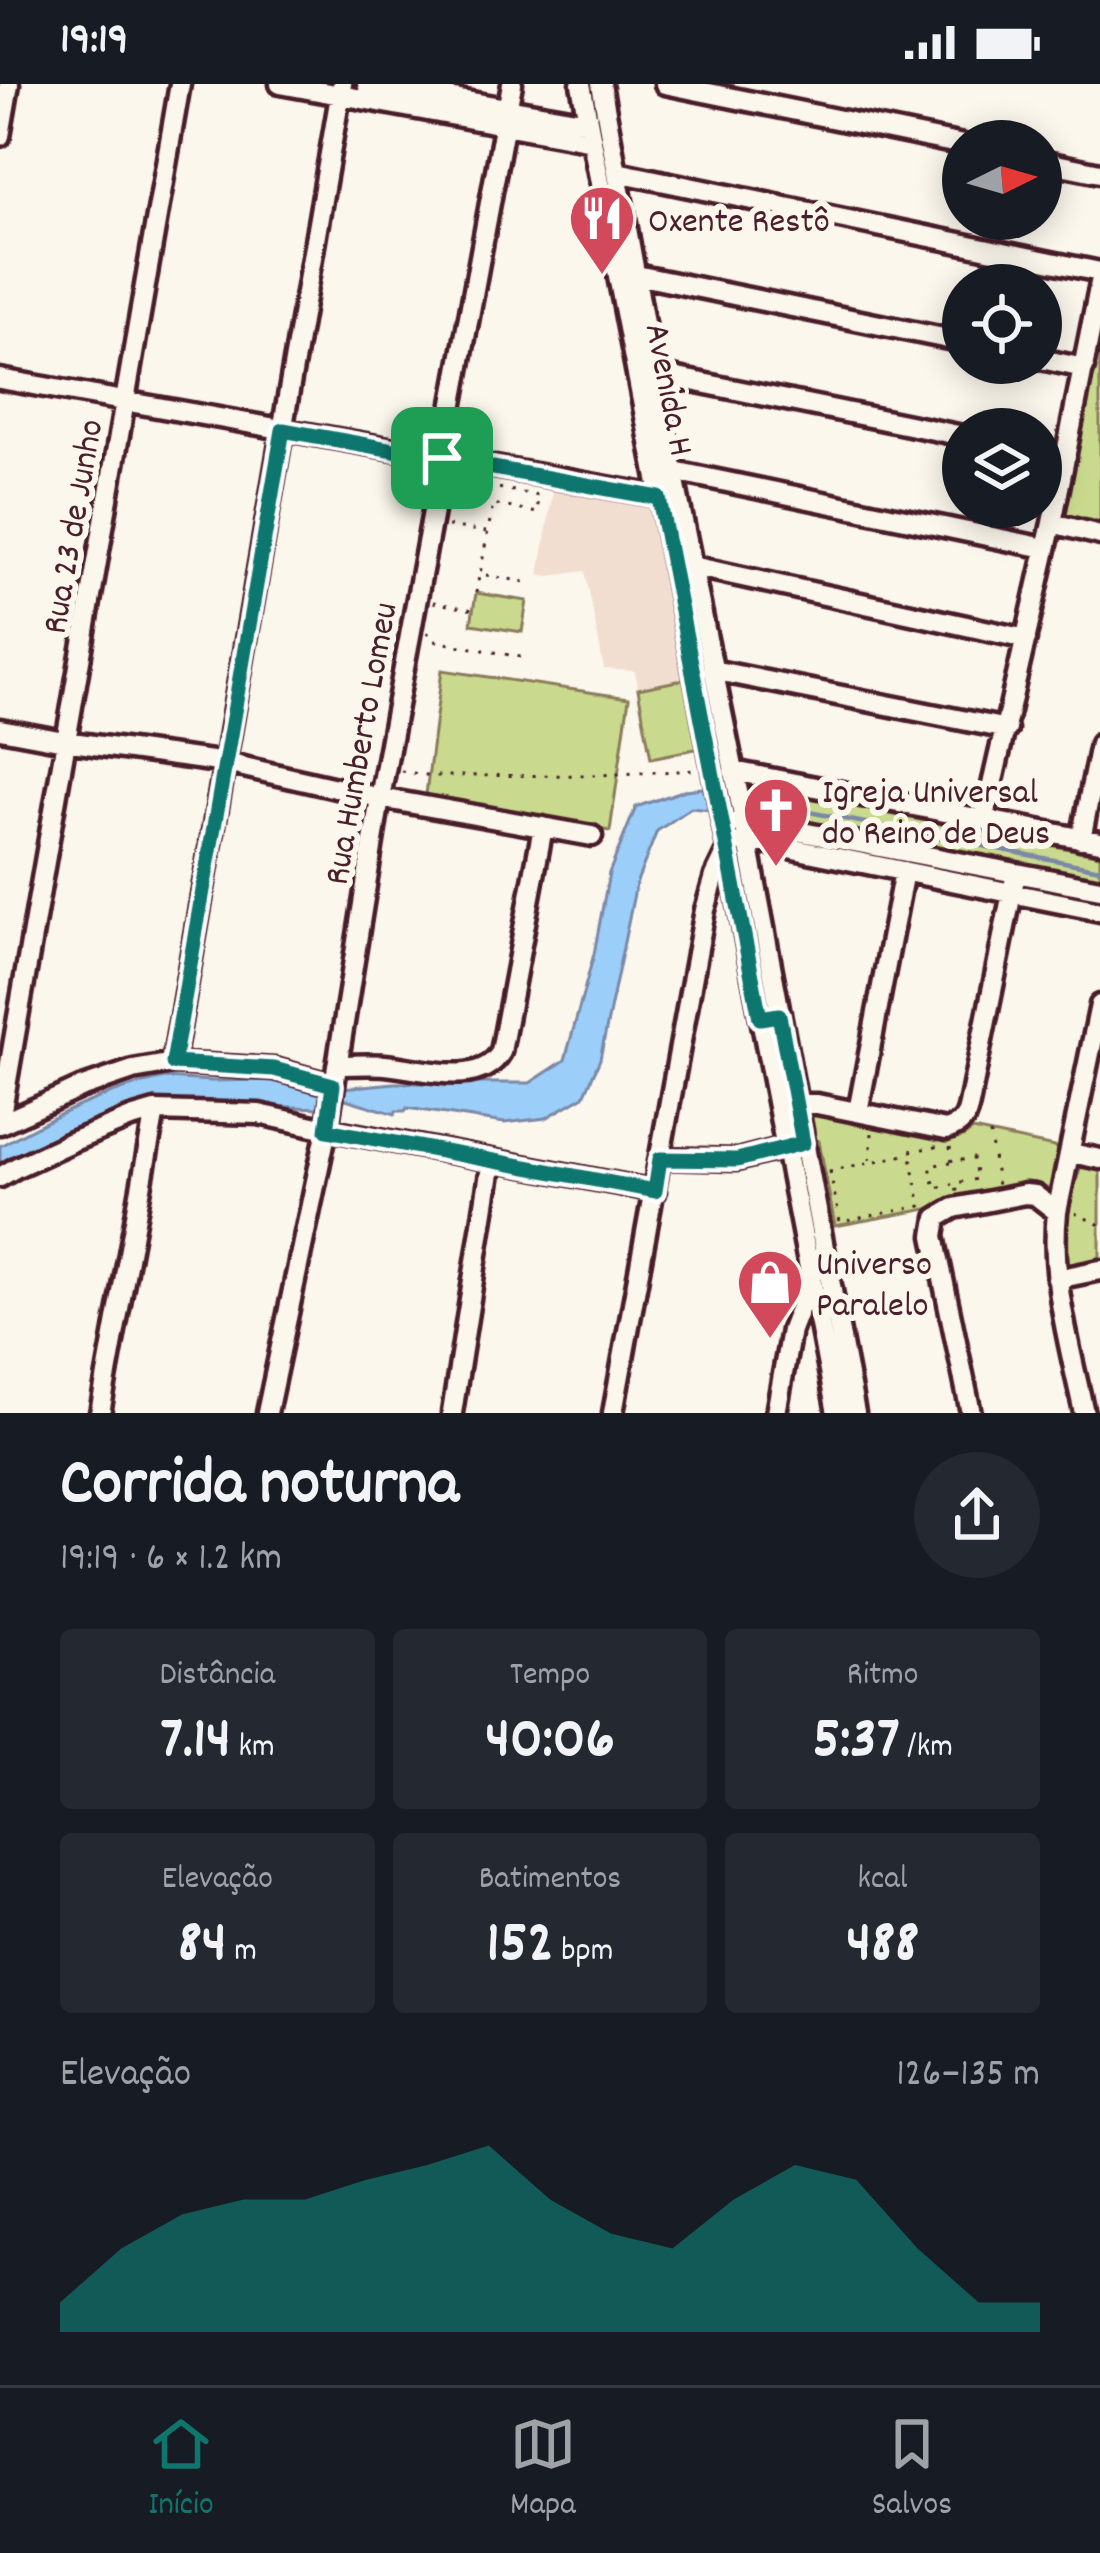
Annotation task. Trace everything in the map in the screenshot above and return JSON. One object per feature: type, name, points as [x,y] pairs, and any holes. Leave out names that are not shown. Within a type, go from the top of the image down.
[{"type":"street","points":[[0,136],[9,84]]},
{"type":"street","name":"Rua 23 de Junho","points":[[0,1123],[3,1077],[180,84]]},
{"type":"street","points":[[280,84],[341,89],[590,132]]},
{"type":"street","points":[[367,84],[505,117]]},
{"type":"street","name":"Rua Humberto Lomeu","points":[[267,1413],[327,1130],[380,798],[512,84]]},
{"type":"street","name":"Avenida H","points":[[581,84],[669,498],[711,769],[796,1104],[794,1145]]},
{"type":"street","name":"Avenida H","points":[[601,84],[674,471],[669,498],[692,566],[745,831],[770,1016],[794,1145],[855,1413]]},
{"type":"street","points":[[664,84],[942,141]]},
{"type":"street","points":[[173,1063],[341,89]]},
{"type":"street","points":[[1062,164],[1100,172]]},
{"type":"street","points":[[616,172],[1100,272]]},
{"type":"street","points":[[636,275],[942,339]]},
{"type":"street","points":[[1062,475],[1088,381],[1100,283]]},
{"type":"street","points":[[653,373],[942,432]]},
{"type":"street","points":[[0,380],[669,498]]},
{"type":"street","points":[[1062,455],[1066,456]]},
{"type":"street","points":[[674,471],[1045,548]]},
{"type":"street","points":[[1062,526],[1100,535]]},
{"type":"street","points":[[985,820],[1051,528]]},
{"type":"street","points":[[692,566],[1026,639]]},
{"type":"street","points":[[712,670],[1006,729]]},
{"type":"street","points":[[0,729],[226,763],[380,798],[592,836]]},
{"type":"street","points":[[733,771],[1090,840],[1100,743]]},
{"type":"street","points":[[0,1123],[98,1082],[173,1063],[335,1075],[386,1065],[428,1072],[486,1070],[501,1052],[543,827]]},
{"type":"street","points":[[745,831],[904,871],[1100,911]]},
{"type":"street","points":[[613,1413],[705,910],[726,840],[745,831],[1100,889]]},
{"type":"street","points":[[865,1119],[904,871]]},
{"type":"street","points":[[796,1104],[817,1104],[948,1138],[966,1117],[1016,873]]},
{"type":"street","points":[[1084,1413],[1053,1256],[1100,1005]]},
{"type":"street","points":[[0,1177],[71,1142],[155,1111],[259,1114],[655,1191]]},
{"type":"street","points":[[100,1413],[155,1111]]},
{"type":"street","points":[[660,1159],[737,1160],[794,1145]]},
{"type":"street","points":[[1071,1153],[1100,1159]]},
{"type":"street","points":[[452,1413],[492,1160]]},
{"type":"street","points":[[971,1413],[934,1236],[937,1218],[954,1208],[1025,1194],[1062,1209]]},
{"type":"street","name":"Avenida H","points":[[815,1252],[811,1281],[837,1413]]},
{"type":"street","points":[[1057,1280],[1100,1270]]},
{"type":"street","points":[[776,1413],[791,1330],[811,1281]]},
{"type":"path","points":[[454,485],[467,482],[539,496],[537,513],[493,504],[476,592]]},
{"type":"path","points":[[446,526],[487,532]]},
{"type":"path","points":[[480,574],[531,583]]},
{"type":"path","points":[[431,602],[473,610]]},
{"type":"path","points":[[426,631],[435,641],[521,657]]},
{"type":"path","points":[[384,776],[399,771],[432,776],[598,775],[711,769]]},
{"type":"path","points":[[865,1119],[870,1163]]},
{"type":"path","points":[[990,1134],[998,1196]]},
{"type":"path","points":[[910,1151],[921,1206],[840,1222],[828,1172],[904,1156],[910,1151],[948,1138],[952,1162]]},
{"type":"path","points":[[973,1158],[977,1179],[935,1189],[930,1166],[952,1162],[973,1158]]},
{"type":"path","points":[[956,1184],[960,1203]]},
{"type":"path","points":[[1062,1209],[1100,1225]]},
{"type":"shaded area","points":[[553,491],[655,508],[700,748],[651,758],[635,671],[604,669],[585,571],[539,575]]},
{"type":"green space","points":[[1100,333],[1100,529],[1062,521]]},
{"type":"green space","points":[[476,593],[527,601],[522,632],[471,624]]},
{"type":"green space","points":[[442,670],[629,698],[610,831],[425,802]]},
{"type":"green space","points":[[687,679],[700,748],[651,758],[638,689]]},
{"type":"green space","points":[[741,788],[1100,855],[1100,885],[754,820]]},
{"type":"green space","points":[[812,1114],[948,1140],[973,1130],[1064,1149],[1050,1202],[1037,1189],[835,1226],[819,1141],[807,1138],[804,1122]]},
{"type":"green space","points":[[1081,1165],[1100,1169],[1100,1269],[1065,1277],[1063,1223]]},
{"type":"water","points":[[703,788],[710,810],[691,808],[657,831],[636,884],[600,1059],[584,1096],[546,1118],[504,1123],[407,1108],[395,1114],[339,1097],[343,1088],[394,1083],[530,1083],[565,1060],[594,954],[609,873],[636,807]]},
{"type":"water","points":[[165,1078],[277,1080],[327,1088],[324,1108],[158,1103],[126,1110],[0,1170],[0,1146],[80,1106]]},
{"type":"waterway","points":[[753,801],[1100,869]]},
{"type":"place","name":"Oxente Restô","points":[[602,277]]},
{"type":"place","name":"Igreja Universal do Reino de Deus","points":[[776,869]]},
{"type":"place","name":"Universo Paralelo","points":[[770,1341]]},
{"type":"route","points":[[283,430],[442,458],[659,498],[760,1018],[779,1015],[803,1143],[737,1160],[660,1159],[655,1191],[327,1130],[333,1085],[274,1069],[173,1063],[283,430]]}]
